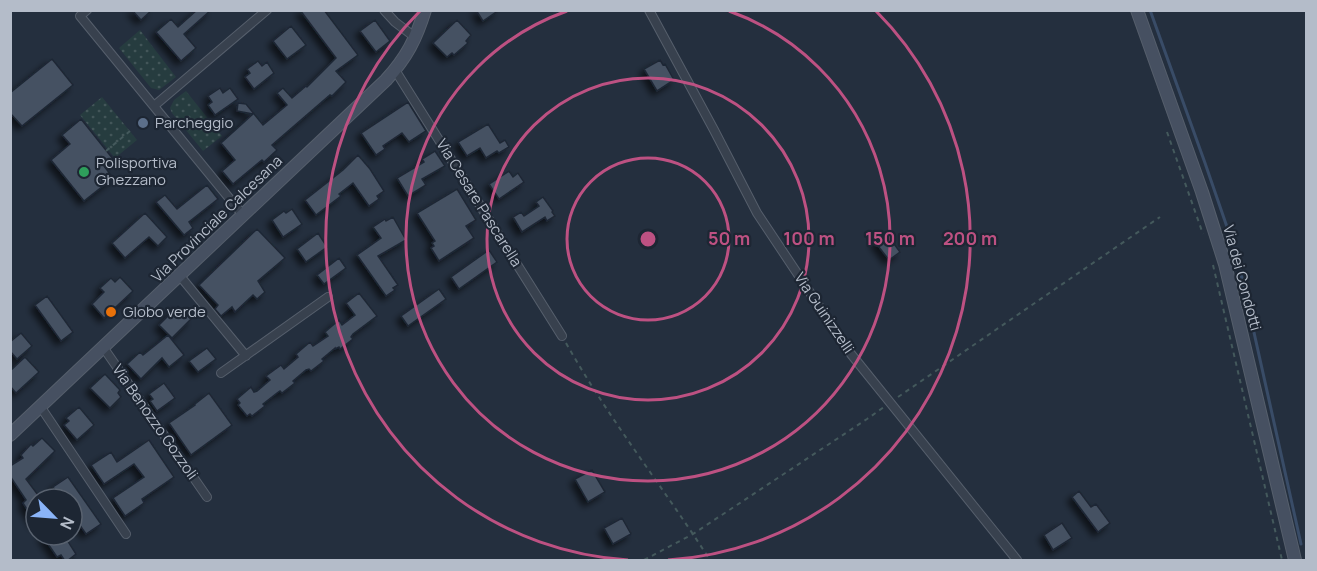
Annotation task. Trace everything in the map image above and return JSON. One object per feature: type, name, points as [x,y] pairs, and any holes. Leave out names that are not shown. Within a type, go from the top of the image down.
[{"type":"main road","name":"Via Provinciale Calcesana","points":[[10,435],[375,91],[406,56],[416,38],[425,10]]},
{"type":"main road","name":"Via dei Condotti","points":[[1137,10],[1202,192],[1225,264],[1295,561]]},
{"type":"street","points":[[153,106],[267,10]]},
{"type":"street","points":[[384,10],[416,38]]},
{"type":"street","name":"Via Guinizzelli","points":[[649,10],[757,213],[851,354],[1017,561]]},
{"type":"street","points":[[83,13],[153,106],[243,215]]},
{"type":"street","name":"Via Cesare Pascarella","points":[[395,70],[562,336]]},
{"type":"street","points":[[180,276],[246,356]]},
{"type":"street","points":[[221,374],[328,297]]},
{"type":"street","name":"Via Benozzo Gozzoli","points":[[103,347],[207,497]]},
{"type":"street","points":[[40,406],[126,534]]},
{"type":"path","points":[[106,151],[130,131]]},
{"type":"path","points":[[1167,132],[1204,239]]},
{"type":"path","points":[[644,561],[693,534],[867,419],[1160,217]]},
{"type":"path","points":[[1211,258],[1282,561]]},
{"type":"path","points":[[562,336],[614,421],[710,561]]},
{"type":"green space","points":[[140,30],[176,77],[159,90],[151,88],[119,48]]},
{"type":"green space","points":[[186,91],[222,136],[203,151],[170,108],[174,100]]},
{"type":"green space","points":[[102,97],[137,140],[115,158],[80,115]]},
{"type":"building","points":[[132,10],[152,10],[141,20]]},
{"type":"building","points":[[197,10],[211,10],[184,34],[196,48],[181,61],[156,32],[171,19],[178,27]]},
{"type":"building","points":[[300,10],[324,10],[358,55],[336,71],[346,82],[272,145],[277,150],[264,162],[262,160],[233,184],[222,171],[235,160],[221,143],[253,114],[237,111],[238,103],[246,104],[263,125],[287,105],[277,93],[283,88],[292,98],[307,87],[336,58]]},
{"type":"building","points":[[476,10],[499,10],[483,21]]},
{"type":"building","points":[[375,20],[390,41],[376,52],[360,31]]},
{"type":"building","points":[[457,20],[471,35],[466,41],[468,43],[454,55],[452,53],[447,57],[433,43]]},
{"type":"building","points":[[291,26],[306,45],[287,59],[273,41]]},
{"type":"building","points":[[52,59],[73,85],[22,126],[10,113],[10,93]]},
{"type":"building","points":[[660,60],[663,65],[665,64],[674,80],[657,91],[644,69]]},
{"type":"building","points":[[258,61],[262,66],[267,62],[274,73],[254,89],[245,77],[250,73],[247,69]]},
{"type":"building","points":[[220,88],[223,93],[230,88],[238,99],[215,115],[208,105],[212,102],[208,96]]},
{"type":"building","points":[[408,102],[426,131],[409,142],[402,133],[383,146],[385,149],[376,155],[361,133]]},
{"type":"building","name":"Polisportiva Ghezzano","points":[[81,119],[113,159],[104,166],[113,178],[84,201],[51,160],[70,144],[62,135]]},
{"type":"building","points":[[488,124],[500,143],[505,140],[509,147],[486,158],[480,148],[467,156],[458,142]]},
{"type":"building","points":[[435,151],[445,166],[422,179],[426,185],[408,196],[397,178],[424,162],[422,159]]},
{"type":"building","points":[[358,155],[384,191],[377,196],[379,199],[369,206],[353,183],[339,194],[341,196],[316,215],[305,200]]},
{"type":"building","points":[[509,171],[513,177],[518,173],[524,182],[499,199],[489,184]]},
{"type":"building","points":[[207,185],[218,199],[189,222],[193,228],[184,235],[156,202],[165,195],[177,209]]},
{"type":"building","points":[[457,189],[476,220],[466,226],[474,238],[439,261],[431,248],[435,241],[417,213]]},
{"type":"building","points":[[543,197],[555,216],[547,221],[545,217],[522,232],[513,217],[521,212],[524,216],[539,206],[536,202]]},
{"type":"building","points":[[292,209],[302,224],[283,237],[272,220],[284,211],[286,213]]},
{"type":"building","points":[[145,213],[167,237],[158,246],[149,237],[125,258],[112,243]]},
{"type":"building","points":[[393,217],[406,240],[378,256],[398,285],[386,296],[357,255],[381,238],[373,227]]},
{"type":"building","points":[[257,229],[285,258],[258,281],[265,292],[257,299],[253,295],[235,312],[232,307],[221,316],[215,309],[218,305],[199,285]]},
{"type":"building","points":[[318,233],[327,247],[306,262],[297,249]]},
{"type":"building","points":[[886,233],[900,252],[889,260],[875,242]]},
{"type":"building","points":[[489,250],[497,262],[459,289],[451,277]]},
{"type":"building","points":[[339,258],[346,268],[324,284],[317,275]]},
{"type":"building","points":[[120,277],[133,291],[104,318],[92,304],[104,292],[100,288],[111,278],[115,282]]},
{"type":"building","points":[[439,289],[446,299],[408,326],[401,316]]},
{"type":"building","points":[[359,293],[377,316],[353,334],[351,337],[353,339],[340,349],[335,348],[322,359],[324,361],[311,371],[306,370],[293,381],[295,383],[282,393],[280,391],[277,393],[252,416],[250,414],[247,416],[238,405],[240,403],[237,399],[251,387],[254,392],[257,391],[270,380],[266,376],[281,365],[284,369],[310,342],[313,346],[328,336],[325,332],[339,320],[342,325],[355,315],[346,303]]},
{"type":"building","points":[[47,296],[73,332],[61,341],[35,305]]},
{"type":"building","points":[[178,306],[191,319],[172,338],[159,325]]},
{"type":"building","points":[[21,333],[32,346],[17,359],[10,351],[10,342]]},
{"type":"building","points":[[168,335],[184,355],[169,367],[162,358],[141,379],[127,364],[140,352],[143,355]]},
{"type":"building","points":[[207,348],[216,359],[198,372],[189,361]]},
{"type":"building","points":[[25,357],[39,372],[16,393],[10,386],[10,371]]},
{"type":"building","points":[[105,374],[120,390],[118,393],[121,397],[110,408],[90,388]]},
{"type":"building","points":[[164,383],[175,398],[157,411],[150,401],[153,399],[149,394]]},
{"type":"building","points":[[209,393],[232,425],[191,455],[169,423]]},
{"type":"building","points":[[79,407],[94,425],[77,440],[64,425],[69,421],[66,418]]},
{"type":"building","points":[[42,438],[55,451],[26,479],[32,487],[24,487],[24,497],[10,476],[10,466],[23,458],[21,455],[31,444],[33,446]]},
{"type":"building","points":[[149,440],[174,477],[142,499],[144,503],[125,516],[113,498],[144,477],[134,464],[104,484],[91,465],[111,452],[117,462]]},
{"type":"building","points":[[592,470],[605,492],[588,502],[575,479]]},
{"type":"building","points":[[68,477],[75,487],[53,487]]},
{"type":"building","points":[[1079,491],[1091,507],[1096,504],[1110,523],[1098,532],[1072,497]]},
{"type":"building","points":[[84,500],[101,524],[86,534],[84,531]]},
{"type":"building","points":[[622,518],[631,534],[613,544],[604,528]]},
{"type":"building","points":[[1062,523],[1072,538],[1053,550],[1044,535]]},
{"type":"building","points":[[50,547],[72,547],[76,554],[67,561],[61,555],[57,557]]},
{"type":"waterway","points":[[1150,10],[1237,256],[1301,544]]},
{"type":"place","name":"Parcheggio","points":[[143,123]]},
{"type":"place","name":"Polisportiva Ghezzano","points":[[84,172]]},
{"type":"place","name":"Globo verde","points":[[111,312]]}]
